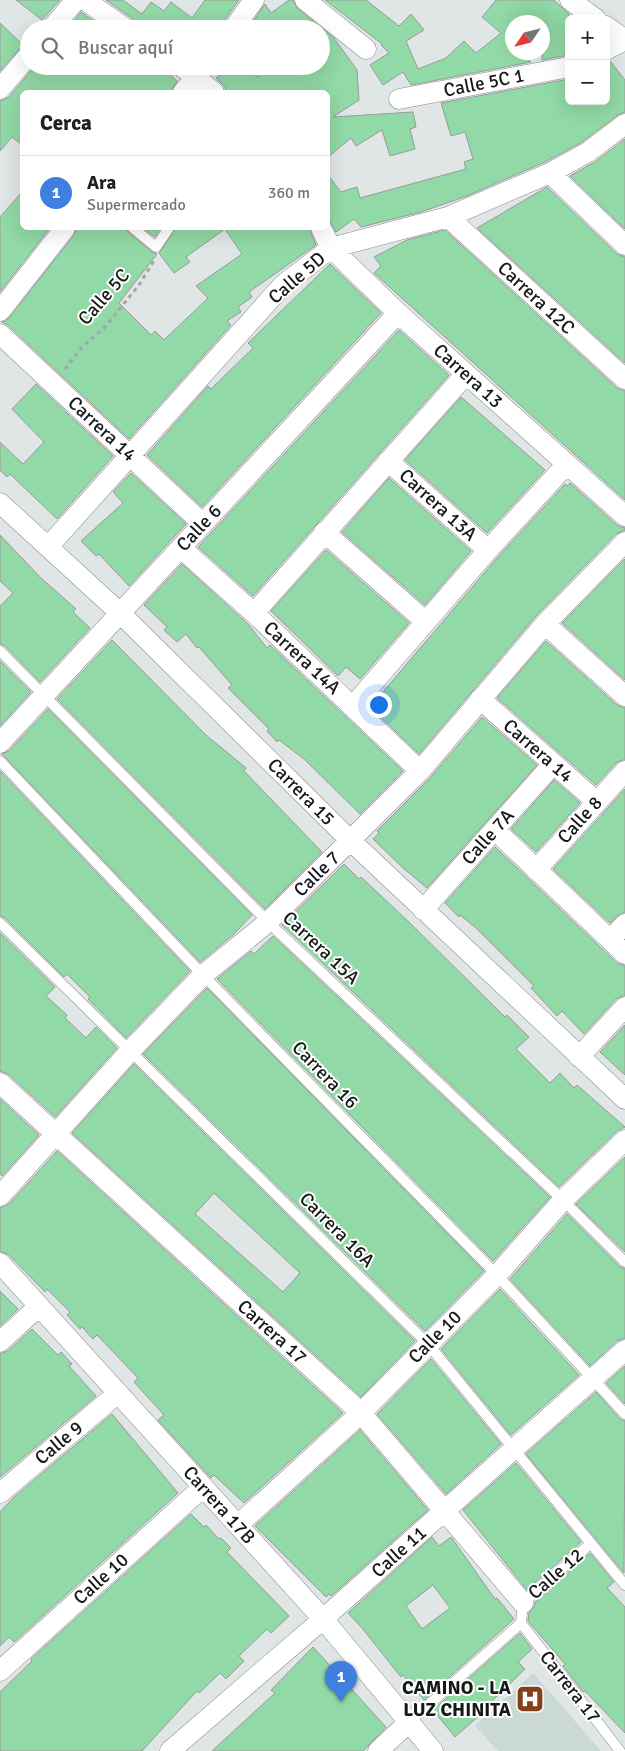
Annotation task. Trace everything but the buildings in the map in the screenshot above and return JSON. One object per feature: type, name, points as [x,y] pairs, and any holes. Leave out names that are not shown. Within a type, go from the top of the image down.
[{"type":"street","points":[[59,20],[76,0]]},
{"type":"street","points":[[85,0],[113,20]]},
{"type":"street","points":[[240,20],[254,0]]},
{"type":"street","points":[[305,0],[330,20]]},
{"type":"street","points":[[570,0],[591,15]]},
{"type":"street","points":[[330,20],[366,49]]},
{"type":"street","points":[[610,29],[625,40],[610,48]]},
{"type":"street","points":[[0,89],[20,66]]},
{"type":"street","name":"Calle 5C 1","points":[[399,99],[565,68]]},
{"type":"street","points":[[184,90],[192,75]]},
{"type":"street","points":[[199,75],[212,90]]},
{"type":"street","name":"Calle 5D","points":[[48,547],[132,456],[283,285],[331,248],[448,216],[550,173],[588,152],[625,124]]},
{"type":"street","points":[[550,173],[625,245]]},
{"type":"street","name":"Carrera 12C","points":[[448,216],[625,379]]},
{"type":"street","points":[[0,311],[63,230]]},
{"type":"street","name":"Carrera 13","points":[[322,230],[331,248],[398,313],[625,516]]},
{"type":"street","name":"Calle 6","points":[[0,743],[398,313]]},
{"type":"street","name":"Carrera 14","points":[[0,334],[203,524]]},
{"type":"street","points":[[254,613],[466,374]]},
{"type":"street","name":"Carrera 13A","points":[[388,460],[488,550]]},
{"type":"street","points":[[353,706],[424,621],[566,465]]},
{"type":"street","name":"Carrera 15","points":[[0,503],[120,614],[351,842],[625,1099]]},
{"type":"street","points":[[324,532],[424,621]]},
{"type":"street","name":"Calle 7","points":[[0,1196],[56,1136],[131,1050],[203,975],[268,922],[351,842],[420,771],[545,624],[625,542]]},
{"type":"street","name":"Carrera 14A","points":[[181,548],[254,613],[420,771]]},
{"type":"street","points":[[545,624],[624,692]]},
{"type":"street","name":"Carrera 14","points":[[480,699],[597,802]]},
{"type":"street","name":"Calle 7A","points":[[423,910],[553,764]]},
{"type":"street","name":"Calle 8","points":[[536,870],[625,771]]},
{"type":"street","points":[[495,830],[625,954]]},
{"type":"street","points":[[610,940],[625,924]]},
{"type":"street","points":[[579,1057],[625,1007]]},
{"type":"street","name":"Carrera 17","points":[[0,1083],[361,1413],[523,1603]]},
{"type":"street","name":"Calle 10","points":[[238,1525],[361,1413],[497,1275],[563,1200],[625,1140]]},
{"type":"street","name":"Carrera 17B","points":[[0,1263],[323,1620],[433,1751]]},
{"type":"street","points":[[0,1342],[39,1306]]},
{"type":"street","name":"Calle 11","points":[[170,1751],[323,1620],[625,1350]]},
{"type":"street","name":"Calle 9","points":[[0,1493],[118,1393]]},
{"type":"street","name":"Calle 10","points":[[0,1671],[202,1487]]},
{"type":"street","name":"Calle 12","points":[[378,1751],[408,1723]]},
{"type":"lane","points":[[135,230],[156,247],[168,230]]},
{"type":"lane","name":"Carrera 15A","points":[[0,651],[268,922],[563,1200],[625,1262]]},
{"type":"lane","name":"Carrera 16","points":[[0,761],[203,975],[497,1275],[594,1378],[625,1414]]},
{"type":"lane","name":"Carrera 16A","points":[[0,922],[428,1344],[625,1585]]},
{"type":"lane","name":"Calle 12","points":[[408,1723],[521,1623],[523,1603],[591,1543]]},
{"type":"lane","name":"Carrera 17","points":[[521,1623],[620,1751]]},
{"type":"path","name":"Calle 5C","points":[[54,384],[82,347],[105,327],[139,285],[154,262],[156,247]]},
{"type":"shaded area","name":"CAMINO - LA LUZ CHINITA","points":[[533,1673],[601,1751],[498,1751],[475,1726]]},
{"type":"place","name":"CAMINO - LA LUZ CHINITA","points":[[530,1699]]},
{"type":"place","name":"Ara","points":[[341,1702]]}]
